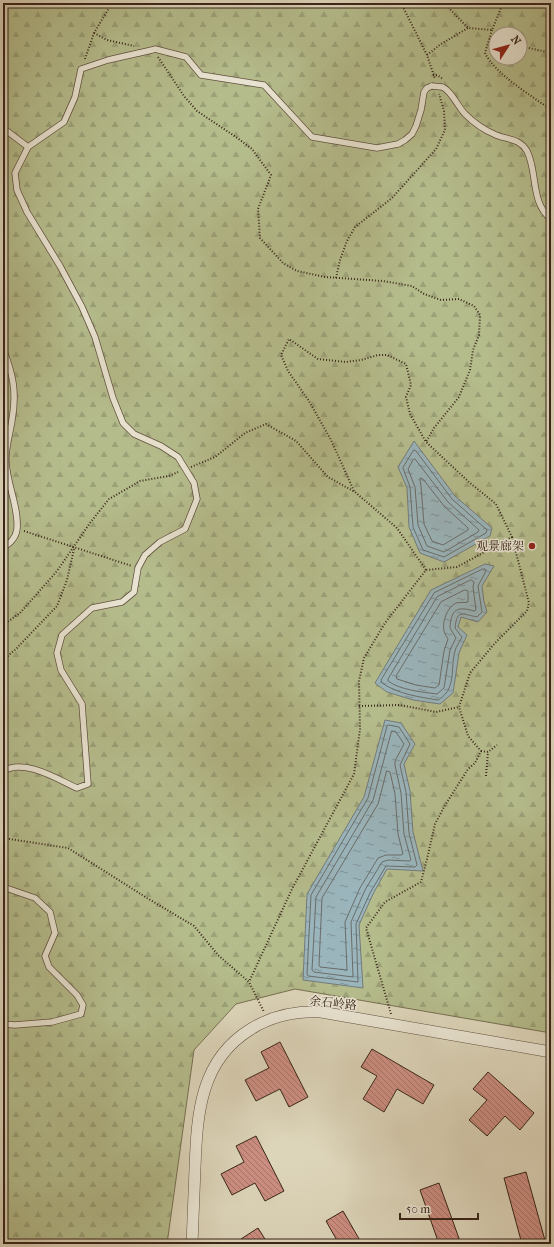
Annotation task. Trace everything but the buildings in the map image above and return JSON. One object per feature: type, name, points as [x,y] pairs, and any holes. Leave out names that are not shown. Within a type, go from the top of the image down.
[{"type":"street","name":"余石岭路","points":[[192,1244],[196,1132],[201,1102],[210,1075],[216,1063],[234,1041],[257,1025],[268,1020],[294,1013],[320,1012],[551,1052]]},
{"type":"lane","points":[[3,771],[10,767],[23,768],[43,772],[77,788],[88,784],[82,704],[61,670],[57,652],[62,635],[92,608],[122,602],[134,592],[138,568],[145,555],[160,542],[185,529],[197,499],[194,483],[178,457],[161,446],[134,434],[123,423],[113,398],[95,336],[82,307],[60,266],[27,212],[17,190],[15,173],[28,147],[64,122],[75,97],[81,69],[139,51],[152,52],[155,49],[186,57],[201,75],[264,85],[312,137],[377,148],[398,144],[412,134],[421,110],[424,92],[427,88],[432,86],[442,87],[450,92],[464,114],[479,126],[496,135],[515,140],[524,146],[528,155],[536,197],[545,214],[551,219]]},
{"type":"lane","points":[[3,128],[28,147]]},
{"type":"lane","points":[[3,349],[14,381],[12,418],[5,460],[16,513],[17,529],[11,542],[3,548]]},
{"type":"lane","points":[[3,887],[35,898],[50,912],[55,933],[45,956],[49,967],[77,995],[82,1005],[81,1014],[52,1022],[16,1025],[3,1024]]},
{"type":"path","points":[[81,69],[94,33],[112,3]]},
{"type":"path","points":[[444,3],[468,28]]},
{"type":"path","points":[[494,26],[503,3]]},
{"type":"path","points":[[427,55],[441,44],[468,28],[488,30]]},
{"type":"path","points":[[94,33],[107,40],[133,46],[139,51]]},
{"type":"path","points":[[488,42],[485,53],[488,58]]},
{"type":"path","points":[[528,48],[551,53]]},
{"type":"path","points":[[152,52],[158,57],[184,96],[197,111],[252,149],[271,175],[258,209],[260,238],[283,263],[297,271],[336,278],[384,281],[412,286],[424,294],[441,300],[459,299],[474,306],[480,315],[479,335],[473,350],[470,370],[458,397],[434,428],[426,442]]},
{"type":"path","points":[[494,66],[499,72],[551,110]]},
{"type":"path","points":[[336,278],[346,241],[355,227]]},
{"type":"path","points":[[355,492],[331,440],[309,401],[288,371],[281,355],[289,339],[318,359],[346,362],[361,360],[378,355],[387,356],[406,364],[412,385],[406,397],[410,414],[426,442],[470,483],[496,504],[512,537],[529,603],[527,611],[495,642],[470,673],[459,707],[468,736],[481,751],[488,752],[497,745]]},
{"type":"path","points":[[397,528],[426,570]]},
{"type":"path","points":[[17,529],[138,568]]},
{"type":"path","points":[[249,982],[292,889],[354,774],[360,729],[359,681],[364,658],[385,623],[426,570],[457,567],[512,537]]},
{"type":"path","points":[[3,660],[16,649],[57,606],[67,580],[74,548]]},
{"type":"path","points":[[359,706],[400,706],[436,712],[459,707]]},
{"type":"path","points":[[394,1024],[366,928],[385,902],[421,882],[428,859],[435,824],[444,807],[468,769],[475,763],[481,751]]},
{"type":"path","points":[[486,776],[488,752]]},
{"type":"path","points":[[3,838],[68,848],[194,926],[218,955],[249,982],[268,1020]]},
{"type":"green space","points":[[3,3],[551,3],[551,1033],[295,989],[236,1004],[194,1050],[167,1244],[3,1243]]},
{"type":"water","points":[[414,441],[455,496],[492,528],[490,536],[444,562],[420,553],[409,527],[407,488],[398,467]]},
{"type":"water","points":[[485,564],[494,566],[482,586],[487,612],[478,622],[461,617],[458,627],[467,635],[459,653],[453,693],[440,704],[413,700],[387,692],[375,683],[431,590]]},
{"type":"water","points":[[385,720],[401,723],[415,744],[404,764],[410,791],[413,832],[423,871],[387,869],[373,894],[359,925],[363,988],[303,980],[307,894],[364,797]]},
{"type":"place","name":"观景廊架","points":[[532,546]]}]
